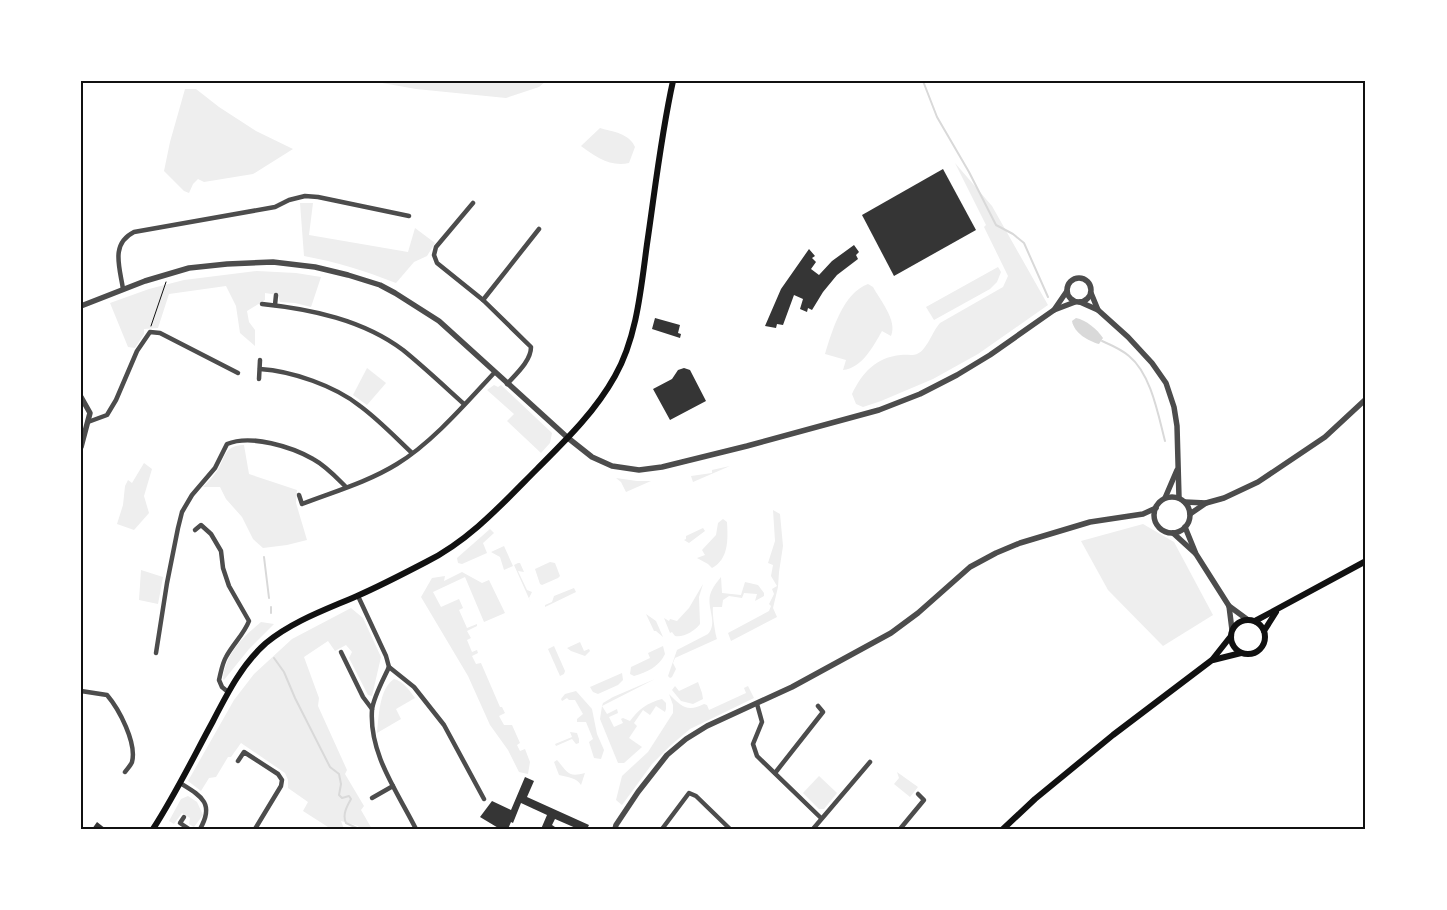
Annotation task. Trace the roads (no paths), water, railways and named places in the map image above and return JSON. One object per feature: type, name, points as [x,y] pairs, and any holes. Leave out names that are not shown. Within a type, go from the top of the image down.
[{"type":"main road","points":[[153,829],[180,783],[228,692],[247,664],[266,644],[289,626],[358,596],[430,560],[457,543],[489,518],[580,426],[602,396],[616,375],[626,351],[636,315],[664,125],[673,81]]},
{"type":"main road","points":[[1003,829],[1113,734],[1212,660],[1232,633],[1236,624],[1277,611],[1366,561]]},
{"type":"main road","points":[[1232,633],[1232,643],[1235,649],[1247,654],[1254,653],[1264,644],[1264,631],[1277,611]]},
{"type":"main road","points":[[1252,620],[1260,625],[1264,631]]},
{"type":"main road","points":[[1212,660],[1241,652]]},
{"type":"street","points":[[123,289],[118,254],[119,248],[124,238],[134,232],[275,207],[289,200],[305,196],[330,199],[409,216]]},
{"type":"street","points":[[473,203],[436,248],[434,255],[437,263],[483,300],[531,347],[531,354],[528,359],[507,384]]},
{"type":"street","points":[[483,300],[540,229]]},
{"type":"street","points":[[81,306],[123,289],[189,268],[251,262],[315,267],[348,275],[380,285],[410,301],[439,321],[507,384],[592,457],[625,469],[639,470],[662,467],[747,446],[879,410],[920,394],[972,367],[1054,310],[1088,298],[1091,294]]},
{"type":"street","points":[[1054,310],[1073,279],[1083,278],[1090,284],[1091,294],[1098,310]]},
{"type":"street","points":[[1067,291],[1068,295],[1078,302],[1098,310],[1128,337],[1152,363],[1166,383],[1174,407],[1177,426],[1179,498]]},
{"type":"street","points":[[275,305],[276,295]]},
{"type":"street","points":[[262,304],[319,313],[376,333],[402,350],[464,404]]},
{"type":"street","points":[[88,422],[107,415],[116,400],[137,350],[150,332],[160,333],[238,373]]},
{"type":"street","points":[[259,379],[260,360]]},
{"type":"street","points":[[260,369],[307,379],[341,394],[360,406],[412,453]]},
{"type":"street","points":[[299,495],[302,504],[398,464],[464,404],[495,372]]},
{"type":"street","points":[[81,398],[90,412],[81,447]]},
{"type":"street","points":[[1185,502],[1206,503],[1224,498],[1258,482],[1325,436],[1366,399]]},
{"type":"street","points":[[156,653],[168,575],[182,512],[192,495],[215,468],[222,451],[228,444],[235,441],[254,441],[269,443],[294,451],[320,464],[346,487]]},
{"type":"street","points":[[1165,498],[1177,469]]},
{"type":"street","points":[[1143,514],[1156,522],[1166,532],[1173,533],[1180,531],[1189,521],[1189,507],[1179,498],[1165,498],[1159,502],[1156,508],[1154,515],[1156,522]]},
{"type":"street","points":[[1190,514],[1206,503]]},
{"type":"street","points":[[615,829],[638,792],[668,755],[686,739],[707,726],[792,687],[891,633],[918,613],[970,567],[1020,543],[1090,522],[1143,514],[1156,508]]},
{"type":"street","points":[[195,530],[201,525],[211,534],[221,551],[223,568],[229,586],[249,621],[225,659],[218,680],[228,692]]},
{"type":"street","points":[[1185,527],[1196,554],[1229,606],[1232,633]]},
{"type":"street","points":[[1173,533],[1196,554]]},
{"type":"street","points":[[358,596],[386,656],[389,667],[414,687],[444,725],[484,799]]},
{"type":"street","points":[[1229,606],[1252,620]]},
{"type":"street","points":[[340,652],[363,697],[372,708]]},
{"type":"street","points":[[389,667],[372,708],[374,738],[376,749],[393,786],[416,829]]},
{"type":"street","points":[[81,691],[108,696],[121,714],[132,748],[132,762],[124,772]]},
{"type":"street","points":[[758,704],[762,722],[754,744],[754,751],[822,818]]},
{"type":"street","points":[[775,773],[823,712],[818,706]]},
{"type":"street","points":[[238,761],[244,752],[278,774],[282,780],[281,786],[255,829]]},
{"type":"street","points":[[813,829],[870,762]]},
{"type":"street","points":[[180,783],[197,794],[208,812],[200,829]]},
{"type":"street","points":[[372,798],[393,786]]},
{"type":"street","points":[[662,829],[690,793],[696,796],[730,829]]},
{"type":"street","points":[[900,829],[924,800],[918,794]]},
{"type":"street","points":[[184,817],[180,823],[189,829]]},
{"type":"waterway","points":[[923,81],[937,117],[969,172],[996,225],[1013,234],[1024,243],[1048,297]]},
{"type":"waterway","points":[[1102,341],[1126,354],[1137,364],[1143,373],[1153,395],[1165,441]]},
{"type":"waterway","points":[[264,557],[269,598]]},
{"type":"waterway","points":[[271,607],[271,613]]},
{"type":"waterway","points":[[274,658],[284,672],[330,767],[339,774],[341,784],[339,795],[342,798],[349,796],[351,799],[345,814],[346,823],[359,829]]}]
